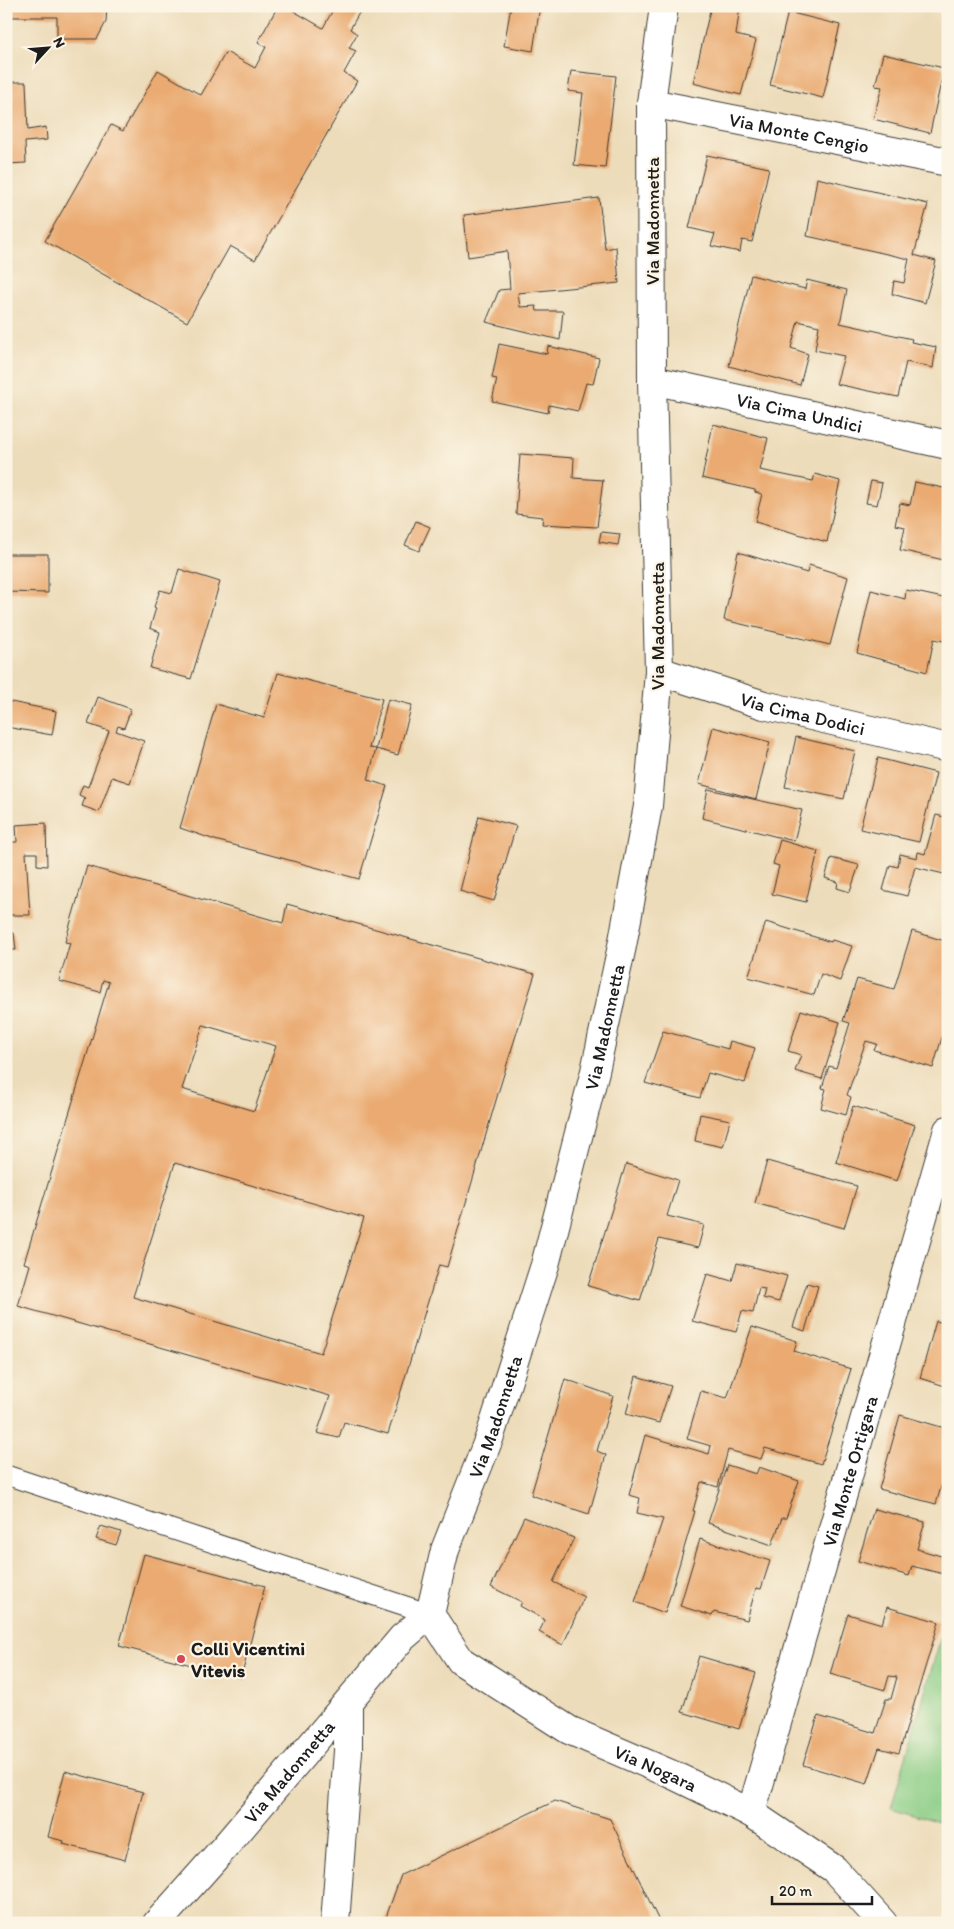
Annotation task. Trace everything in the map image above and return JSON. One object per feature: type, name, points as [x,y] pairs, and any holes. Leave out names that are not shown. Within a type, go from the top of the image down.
[{"type":"street","name":"Via Madonnetta","points":[[157,1923],[223,1849],[402,1638],[430,1614],[445,1550],[490,1436],[545,1265],[595,1071],[622,946],[648,806],[659,671],[652,380],[651,103],[664,6]]},
{"type":"street","name":"Via Monte Cengio","points":[[651,103],[948,162]]},
{"type":"street","name":"Via Cima Undici","points":[[652,380],[948,445]]},
{"type":"street","name":"Via Cima Dodici","points":[[659,671],[764,705],[948,748]]},
{"type":"street","name":"Via Monte Ortigara","points":[[751,1812],[948,1130]]},
{"type":"street","name":"Via Nogara","points":[[430,1614],[461,1661],[570,1730],[673,1775],[751,1812],[834,1869],[883,1923]]},
{"type":"street","points":[[335,1922],[348,1751],[348,1702]]},
{"type":"lane","points":[[6,1475],[430,1614]]},
{"type":"green space","points":[[948,1613],[948,1826],[891,1808]]},
{"type":"building","points":[[6,6],[107,6],[106,22],[97,39],[57,39],[57,17],[6,17]]},
{"type":"building","points":[[278,6],[285,6],[323,28],[335,6],[363,6],[350,29],[357,34],[349,48],[356,51],[344,73],[357,81],[255,260],[230,246],[187,322],[45,241],[111,125],[123,131],[158,70],[201,95],[226,52],[255,68],[266,47],[258,42]]},
{"type":"building","points":[[511,6],[540,6],[533,51],[504,46]]},
{"type":"building","points":[[711,6],[740,6],[736,35],[756,40],[741,95],[693,83]]},
{"type":"building","points":[[788,12],[840,25],[823,98],[770,85]]},
{"type":"building","points":[[883,54],[944,68],[930,133],[873,119],[882,87],[875,86]]},
{"type":"building","points":[[571,71],[616,76],[605,168],[574,165],[583,93],[568,91]]},
{"type":"building","points":[[6,82],[26,82],[28,130],[46,127],[47,140],[25,142],[26,163],[6,164]]},
{"type":"building","points":[[707,155],[769,168],[752,242],[742,240],[740,252],[711,246],[715,234],[689,228]]},
{"type":"building","points":[[6,173],[8,173],[9,202],[6,202]]},
{"type":"building","points":[[817,178],[928,204],[914,255],[936,261],[925,303],[892,294],[894,281],[904,283],[909,259],[807,236]]},
{"type":"building","points":[[599,198],[605,249],[616,247],[619,283],[518,293],[520,307],[536,306],[537,311],[563,311],[560,340],[486,322],[499,290],[510,289],[507,251],[468,257],[464,215]]},
{"type":"building","points":[[751,275],[805,289],[807,280],[847,290],[840,323],[912,339],[911,342],[936,347],[933,368],[906,362],[898,397],[836,384],[844,356],[815,350],[819,326],[798,321],[791,348],[808,354],[800,385],[729,366]]},
{"type":"building","points":[[499,344],[547,354],[548,346],[599,358],[593,384],[586,383],[578,411],[549,405],[548,413],[492,401],[497,379],[492,378]]},
{"type":"building","points":[[713,424],[768,438],[760,470],[813,481],[815,474],[840,481],[827,542],[755,522],[762,494],[755,492],[755,490],[702,478]]},
{"type":"building","points":[[520,454],[574,458],[573,478],[603,480],[597,527],[542,524],[543,517],[516,514]]},
{"type":"building","points":[[871,481],[882,483],[877,505],[866,503]]},
{"type":"building","points":[[915,482],[948,489],[948,561],[900,550],[905,527],[895,525],[900,503],[910,505]]},
{"type":"building","points":[[416,521],[430,527],[419,551],[405,545]]},
{"type":"building","points":[[601,532],[620,534],[618,545],[599,542]]},
{"type":"building","points":[[6,548],[8,548],[8,554],[48,554],[48,593],[6,592]]},
{"type":"building","points":[[738,552],[807,573],[809,565],[848,577],[830,645],[724,620]]},
{"type":"building","points":[[179,569],[220,582],[191,679],[150,668],[160,632],[150,628],[156,608],[154,607],[160,590],[172,593]]},
{"type":"building","points":[[871,590],[905,599],[906,590],[948,599],[948,642],[934,639],[927,672],[857,653]]},
{"type":"building","points":[[278,673],[382,699],[369,748],[376,749],[368,780],[387,786],[359,879],[215,840],[180,828],[216,704],[264,718]]},
{"type":"building","points":[[98,697],[131,709],[124,728],[118,726],[116,731],[144,741],[130,783],[112,777],[99,812],[82,806],[85,798],[79,795],[83,785],[88,787],[109,731],[88,724]]},
{"type":"building","points":[[388,699],[412,705],[398,755],[376,749]]},
{"type":"building","points":[[6,701],[56,711],[52,735],[6,727]]},
{"type":"building","points":[[713,727],[770,742],[756,799],[699,784]]},
{"type":"building","points":[[796,737],[855,751],[844,799],[785,787]]},
{"type":"building","points":[[878,758],[936,773],[919,842],[860,829]]},
{"type":"building","points":[[708,789],[802,810],[794,841],[702,818]]},
{"type":"building","points":[[936,815],[948,818],[948,875],[915,867],[907,896],[883,890],[890,865],[898,867],[900,854],[917,858],[918,852],[925,854]]},
{"type":"building","points":[[479,816],[516,826],[494,901],[460,891]]},
{"type":"building","points":[[46,823],[47,866],[37,865],[37,853],[26,853],[30,915],[6,915],[6,842],[17,842],[16,825]]},
{"type":"building","points":[[780,840],[818,851],[806,902],[772,894],[779,866],[773,864]]},
{"type":"building","points":[[831,858],[859,865],[850,892],[837,888],[838,882],[825,878]]},
{"type":"building","points":[[87,866],[283,923],[287,904],[535,974],[447,1267],[439,1265],[388,1434],[344,1422],[339,1438],[317,1433],[330,1396],[18,1306],[30,1265],[24,1263],[109,982],[103,980],[100,992],[59,981],[70,943],[65,942]],"holes":[[[203,1025],[276,1046],[254,1111],[182,1089]],[[175,1163],[364,1218],[321,1353],[133,1297]]]},
{"type":"building","points":[[766,922],[831,942],[832,940],[852,946],[840,981],[821,974],[814,995],[748,977]]},
{"type":"building","points":[[912,931],[948,942],[948,1017],[933,1068],[874,1050],[877,1044],[866,1041],[847,1095],[851,1097],[846,1115],[821,1108],[826,1089],[822,1088],[829,1066],[836,1068],[850,1023],[843,1021],[857,979],[894,989]]},
{"type":"building","points":[[14,933],[16,950],[6,950],[6,934]]},
{"type":"building","points":[[801,1010],[840,1022],[822,1079],[795,1071],[801,1055],[788,1051]]},
{"type":"building","points":[[663,1031],[728,1049],[730,1041],[755,1048],[745,1083],[708,1073],[700,1098],[645,1083]]},
{"type":"building","points":[[853,1106],[915,1125],[897,1181],[836,1162]]},
{"type":"building","points":[[700,1114],[730,1120],[723,1147],[695,1141]]},
{"type":"building","points":[[767,1161],[857,1186],[844,1228],[755,1203]]},
{"type":"building","points":[[626,1164],[678,1180],[667,1216],[704,1225],[698,1248],[659,1239],[640,1301],[588,1286]]},
{"type":"building","points":[[737,1263],[787,1276],[779,1302],[763,1298],[765,1289],[759,1288],[753,1313],[742,1311],[736,1332],[692,1321],[707,1274],[732,1281]]},
{"type":"building","points":[[807,1283],[818,1286],[805,1331],[793,1327]]},
{"type":"building","points":[[936,1321],[948,1324],[948,1387],[920,1378]]},
{"type":"building","points":[[752,1327],[797,1341],[794,1351],[851,1369],[821,1464],[765,1448],[761,1459],[728,1450],[718,1487],[701,1482],[693,1511],[695,1511],[665,1613],[635,1602],[663,1519],[637,1513],[640,1498],[629,1495],[645,1435],[709,1454],[711,1446],[687,1439],[701,1391],[727,1398]]},
{"type":"building","points":[[636,1376],[671,1386],[659,1423],[626,1414]]},
{"type":"building","points":[[565,1379],[613,1396],[597,1451],[606,1455],[589,1514],[531,1495]]},
{"type":"building","points":[[900,1415],[948,1429],[948,1479],[944,1477],[936,1504],[879,1489]]},
{"type":"building","points":[[727,1465],[756,1474],[759,1467],[799,1481],[786,1518],[782,1518],[772,1545],[708,1523]]},
{"type":"building","points":[[874,1509],[925,1522],[917,1549],[948,1558],[947,1575],[912,1566],[909,1576],[858,1561]]},
{"type":"building","points":[[524,1517],[574,1538],[553,1582],[584,1597],[563,1645],[539,1632],[545,1620],[520,1606],[522,1602],[491,1587]]},
{"type":"building","points":[[101,1526],[121,1532],[116,1545],[96,1539]]},
{"type":"building","points":[[700,1539],[770,1561],[761,1589],[756,1588],[747,1620],[714,1612],[712,1616],[680,1606]]},
{"type":"building","points":[[144,1554],[265,1586],[241,1678],[119,1646]]},
{"type":"building","points":[[887,1607],[939,1622],[899,1753],[879,1748],[867,1784],[803,1765],[818,1716],[875,1733],[886,1699],[891,1699],[897,1677],[889,1676],[885,1690],[830,1674],[848,1614],[882,1624]]},
{"type":"building","points":[[699,1656],[756,1673],[739,1729],[682,1712]]},
{"type":"building","points":[[65,1771],[143,1792],[125,1860],[63,1844],[64,1841],[48,1837]]},
{"type":"building","points":[[555,1801],[610,1819],[660,1923],[384,1923],[401,1875]]},
{"type":"place","name":"Colli Vicentini Vitevis","points":[[181,1659]]}]
